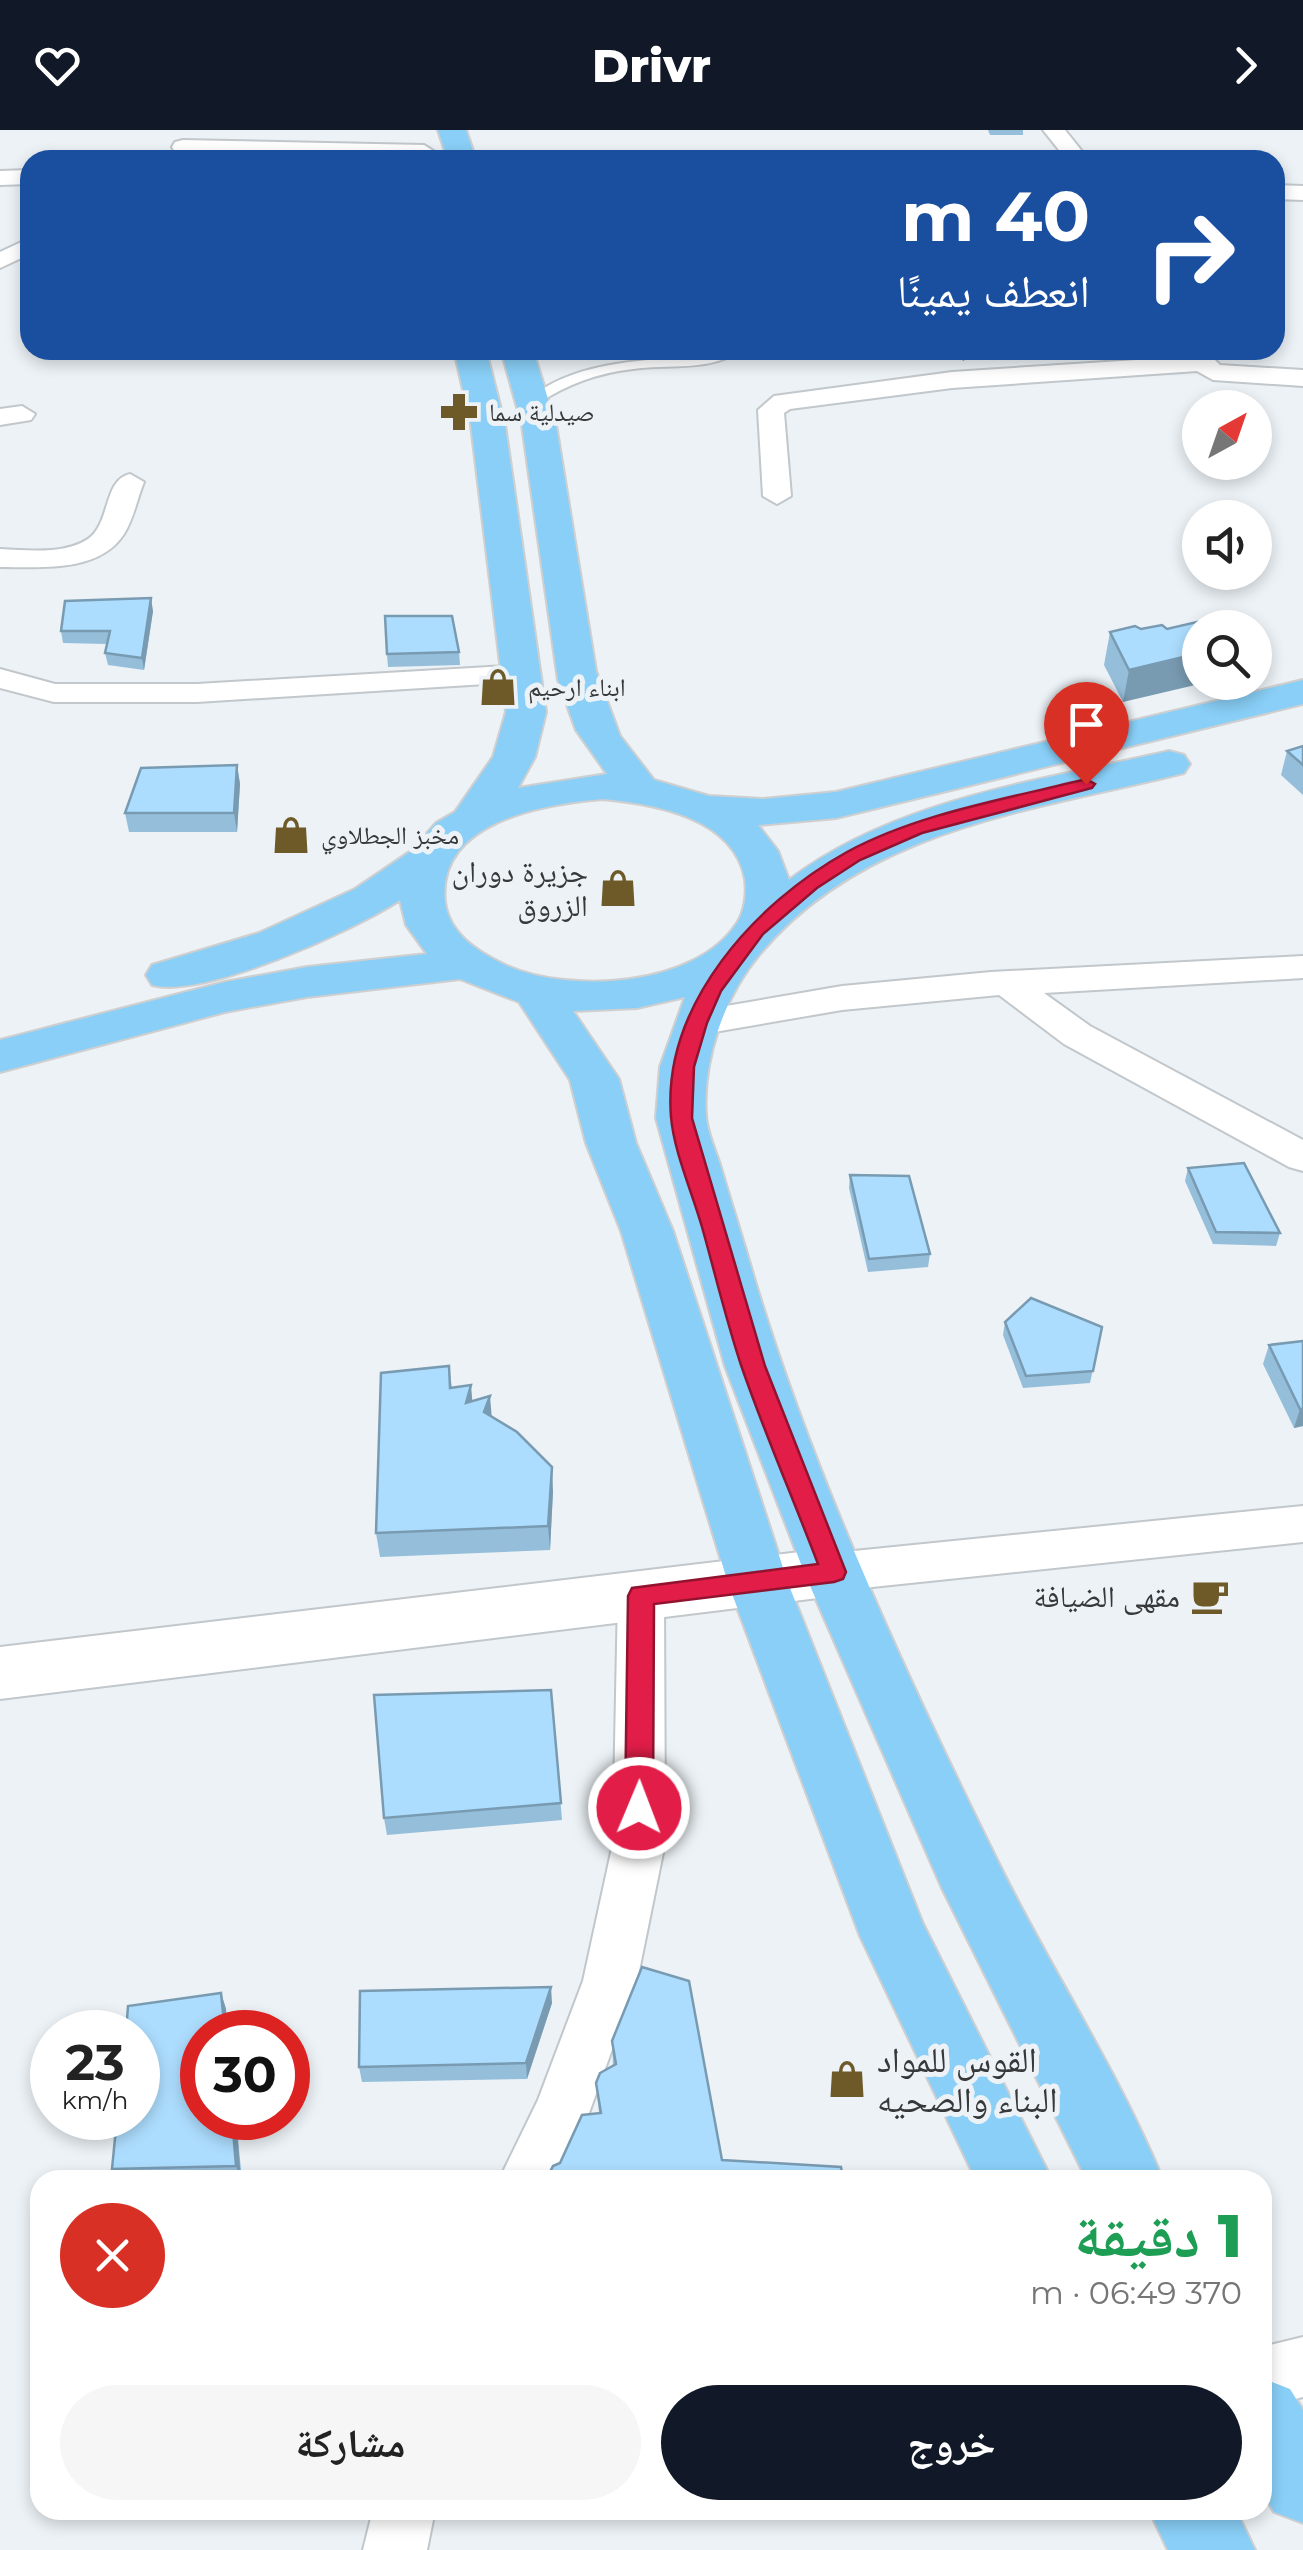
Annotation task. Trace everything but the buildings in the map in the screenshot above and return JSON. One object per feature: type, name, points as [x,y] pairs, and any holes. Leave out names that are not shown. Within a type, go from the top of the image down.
[{"type":"main road","points":[[0,1018],[286,942],[349,914],[396,885],[432,856],[502,783],[520,750],[526,712],[488,424],[472,360]]},
{"type":"main road","points":[[519,360],[533,402],[585,705],[601,737],[629,771],[638,789]]},
{"type":"main road","points":[[702,808],[763,812],[836,805],[1303,692]]},
{"type":"main road","points":[[432,856],[424,874],[424,912],[433,931],[466,964],[536,991],[592,997],[648,992],[698,976],[747,941],[810,884],[854,856],[916,829],[1303,730]]},
{"type":"main road","points":[[472,818],[500,804],[550,791],[603,786],[638,789],[702,808],[729,823],[763,862],[769,885],[766,908],[712,989],[697,1023],[684,1067],[681,1118],[753,1366],[834,1572],[976,1888],[1121,2170]]},
{"type":"main road","points":[[0,1056],[226,997],[306,982],[466,964]]},
{"type":"main road","points":[[536,991],[594,1079],[611,1143],[647,1231],[758,1583],[894,1936],[1011,2170]]},
{"type":"main road","points":[[1272,2433],[1303,2483]]},
{"type":"main road","points":[[1196,2520],[1214,2550]]},
{"type":"street","points":[[1054,130],[1070,150]]},
{"type":"street","points":[[183,147],[423,148]]},
{"type":"street","points":[[1288,192],[1303,214]]},
{"type":"street","points":[[777,496],[771,410],[774,405],[952,380],[1164,360]]},
{"type":"street","points":[[1201,360],[1224,374],[1303,378]]},
{"type":"street","points":[[0,558],[54,557],[79,553],[96,545],[108,536],[130,482]]},
{"type":"street","points":[[0,704],[54,693],[197,693],[523,674]]},
{"type":"street","points":[[0,678],[54,693]]},
{"type":"street","points":[[697,1023],[842,998],[1008,983],[1303,966]]},
{"type":"street","points":[[1008,983],[1077,1035],[1303,1158]]},
{"type":"street","points":[[0,1673],[834,1572],[1303,1524]]},
{"type":"street","points":[[533,2170],[561,2113],[610,1981],[639,1843],[641,1596]]},
{"type":"street","points":[[1272,2375],[1303,2367]]},
{"type":"street","points":[[395,2550],[402,2520]]},
{"type":"lane","points":[[639,360],[641,364]]},
{"type":"lane","points":[[533,402],[568,380],[641,364],[696,360]]},
{"type":"place","name":"صيدلية سما","points":[[459,412]]},
{"type":"place","name":"ابناء ارحيم","points":[[498,687]]},
{"type":"place","name":"مخبز الجطلاوي","points":[[291,835]]},
{"type":"place","name":"جزيرة دوران الزروق","points":[[618,888]]},
{"type":"place","name":"مقهى الضيافة","points":[[1210,1596]]},
{"type":"place","name":"القوس للمواد البناء والصحيه","points":[[847,2079]]},
{"type":"route","points":[[639,1808],[641,1596],[834,1572],[753,1366],[681,1118],[684,1067],[697,1023],[712,989],[756,930],[810,884],[854,856],[916,829],[1086,784]]}]
